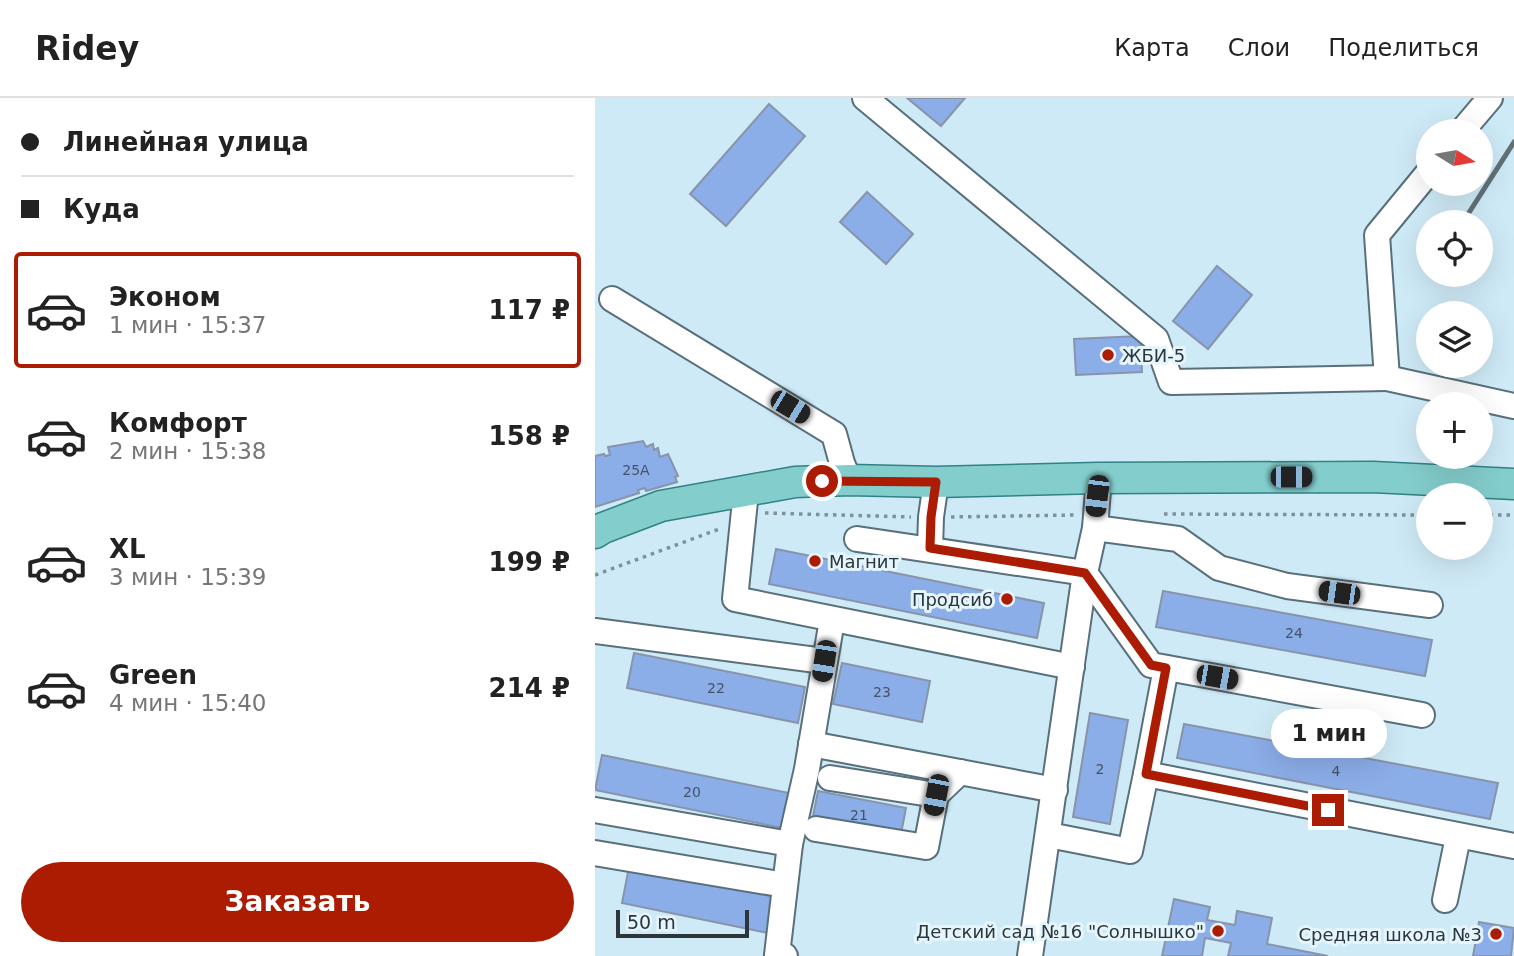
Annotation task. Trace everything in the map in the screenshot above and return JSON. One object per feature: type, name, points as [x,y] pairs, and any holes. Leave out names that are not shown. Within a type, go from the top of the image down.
[{"type":"main road","points":[[595,533],[661,506],[795,482],[1373,477],[1514,484]]},
{"type":"lane","points":[[865,98],[1156,339],[1171,382],[1387,378],[1514,407]]},
{"type":"lane","points":[[1472,119],[1489,98]]},
{"type":"lane","points":[[1387,378],[1377,235],[1416,188]]},
{"type":"lane","points":[[612,299],[834,434],[849,480]]},
{"type":"lane","points":[[1030,956],[1085,573],[1095,528],[1099,478]]},
{"type":"lane","points":[[930,548],[936,482]]},
{"type":"lane","points":[[746,491],[735,599],[1072,667]]},
{"type":"lane","points":[[1095,528],[1178,539],[1219,568],[1287,586],[1430,605]]},
{"type":"lane","points":[[857,539],[1085,573],[1151,665],[1422,715]]},
{"type":"lane","points":[[785,956],[777,955],[790,844],[811,744],[832,620]]},
{"type":"lane","points":[[595,631],[824,661]]},
{"type":"lane","points":[[1048,835],[1130,851],[1166,668]]},
{"type":"lane","points":[[811,744],[1055,790]]},
{"type":"lane","points":[[816,829],[926,847],[936,795],[960,772]]},
{"type":"lane","points":[[1146,774],[1514,846]]},
{"type":"lane","points":[[829,778],[936,795]]},
{"type":"lane","points":[[595,810],[790,844]]},
{"type":"lane","points":[[1445,900],[1458,836]]},
{"type":"lane","points":[[595,853],[785,884]]},
{"type":"path","points":[[1493,515],[1514,515]]},
{"type":"path","points":[[595,575],[743,520]]},
{"type":"building","points":[[907,98],[965,98],[941,126]]},
{"type":"building","points":[[769,104],[805,136],[726,226],[690,194]]},
{"type":"building","points":[[867,192],[913,234],[886,264],[840,222]]},
{"type":"building","points":[[1217,266],[1252,295],[1208,349],[1173,321]]},
{"type":"building","name":"ЖБИ-5","points":[[1140,336],[1142,372],[1076,375],[1074,339]]},
{"type":"building","points":[[643,441],[646,447],[653,444],[654,450],[658,448],[660,457],[668,454],[678,476],[675,477],[677,482],[646,491],[645,488],[638,490],[639,493],[595,507],[595,456],[610,455],[608,447]]},
{"type":"building","points":[[776,549],[1044,603],[1037,638],[769,584]]},
{"type":"building","points":[[1163,591],[1432,640],[1425,676],[1156,627]]},
{"type":"building","points":[[634,653],[805,687],[798,723],[627,688]]},
{"type":"building","points":[[842,663],[930,681],[922,722],[833,704]]},
{"type":"building","points":[[1090,713],[1128,720],[1110,824],[1073,817]]},
{"type":"building","points":[[1184,724],[1498,783],[1490,819],[1177,758]]},
{"type":"building","points":[[602,755],[789,793],[782,828],[595,790]]},
{"type":"building","points":[[818,791],[906,808],[900,839],[812,821]]},
{"type":"building","points":[[629,867],[776,897],[768,933],[622,903]]},
{"type":"building","name":"Детский сад №16 \"Солнышко\"","points":[[1174,899],[1210,907],[1207,920],[1235,925],[1237,911],[1272,918],[1267,944],[1328,956],[1228,956],[1231,943],[1205,938],[1202,956],[1162,956]]},
{"type":"building","name":"Средняя школа №3","points":[[1479,922],[1514,928],[1511,956],[1473,956]]},
{"type":"railway","points":[[1471,210],[1514,142]]},
{"type":"place","name":"ЖБИ-5","points":[[1108,355]]},
{"type":"place","name":"Магнит","points":[[815,561]]},
{"type":"place","name":"Продсиб","points":[[1007,599]]},
{"type":"place","name":"Детский сад №16 \"Солнышко\"","points":[[1218,931]]},
{"type":"place","name":"Средняя школа №3","points":[[1496,934]]},
{"type":"route","points":[[822,481],[936,482],[930,548],[1085,573],[1151,665],[1166,668],[1146,774],[1328,810]]}]
